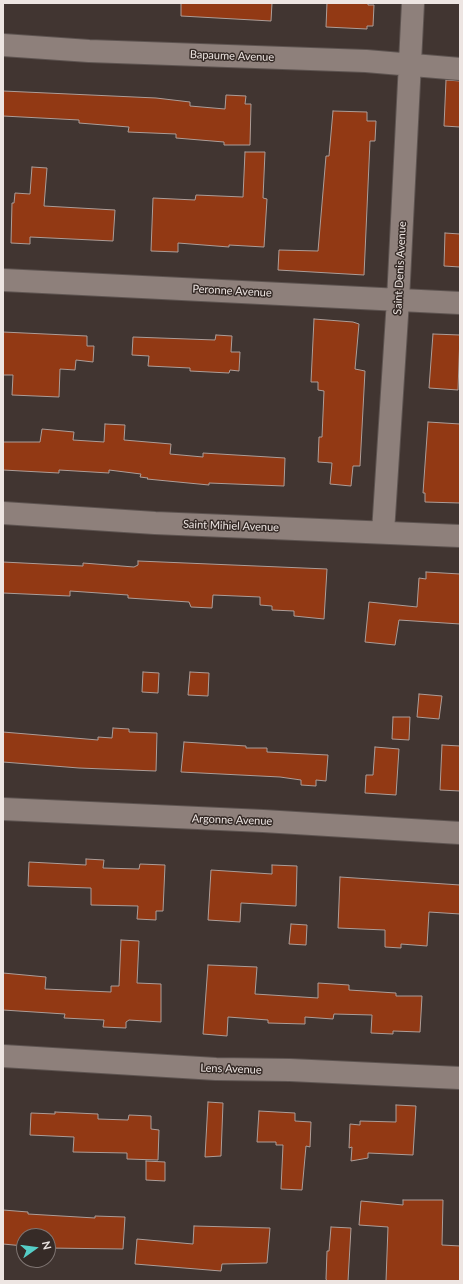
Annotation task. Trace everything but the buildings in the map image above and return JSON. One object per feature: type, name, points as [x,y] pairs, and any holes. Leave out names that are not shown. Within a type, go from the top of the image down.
[{"type":"street","name":"Saint Denis Avenue","points":[[383,532],[398,300],[413,3]]},
{"type":"street","name":"Bapaume Avenue","points":[[3,45],[89,50],[366,61],[460,69]]},
{"type":"street","name":"Peronne Avenue","points":[[3,280],[460,303]]},
{"type":"street","name":"Saint Mihiel Avenue","points":[[3,513],[155,523],[460,536]]},
{"type":"street","name":"Argonne Avenue","points":[[3,809],[263,821],[460,833]]},
{"type":"street","name":"Lens Avenue","points":[[3,1056],[216,1069],[290,1070],[460,1078]]}]
